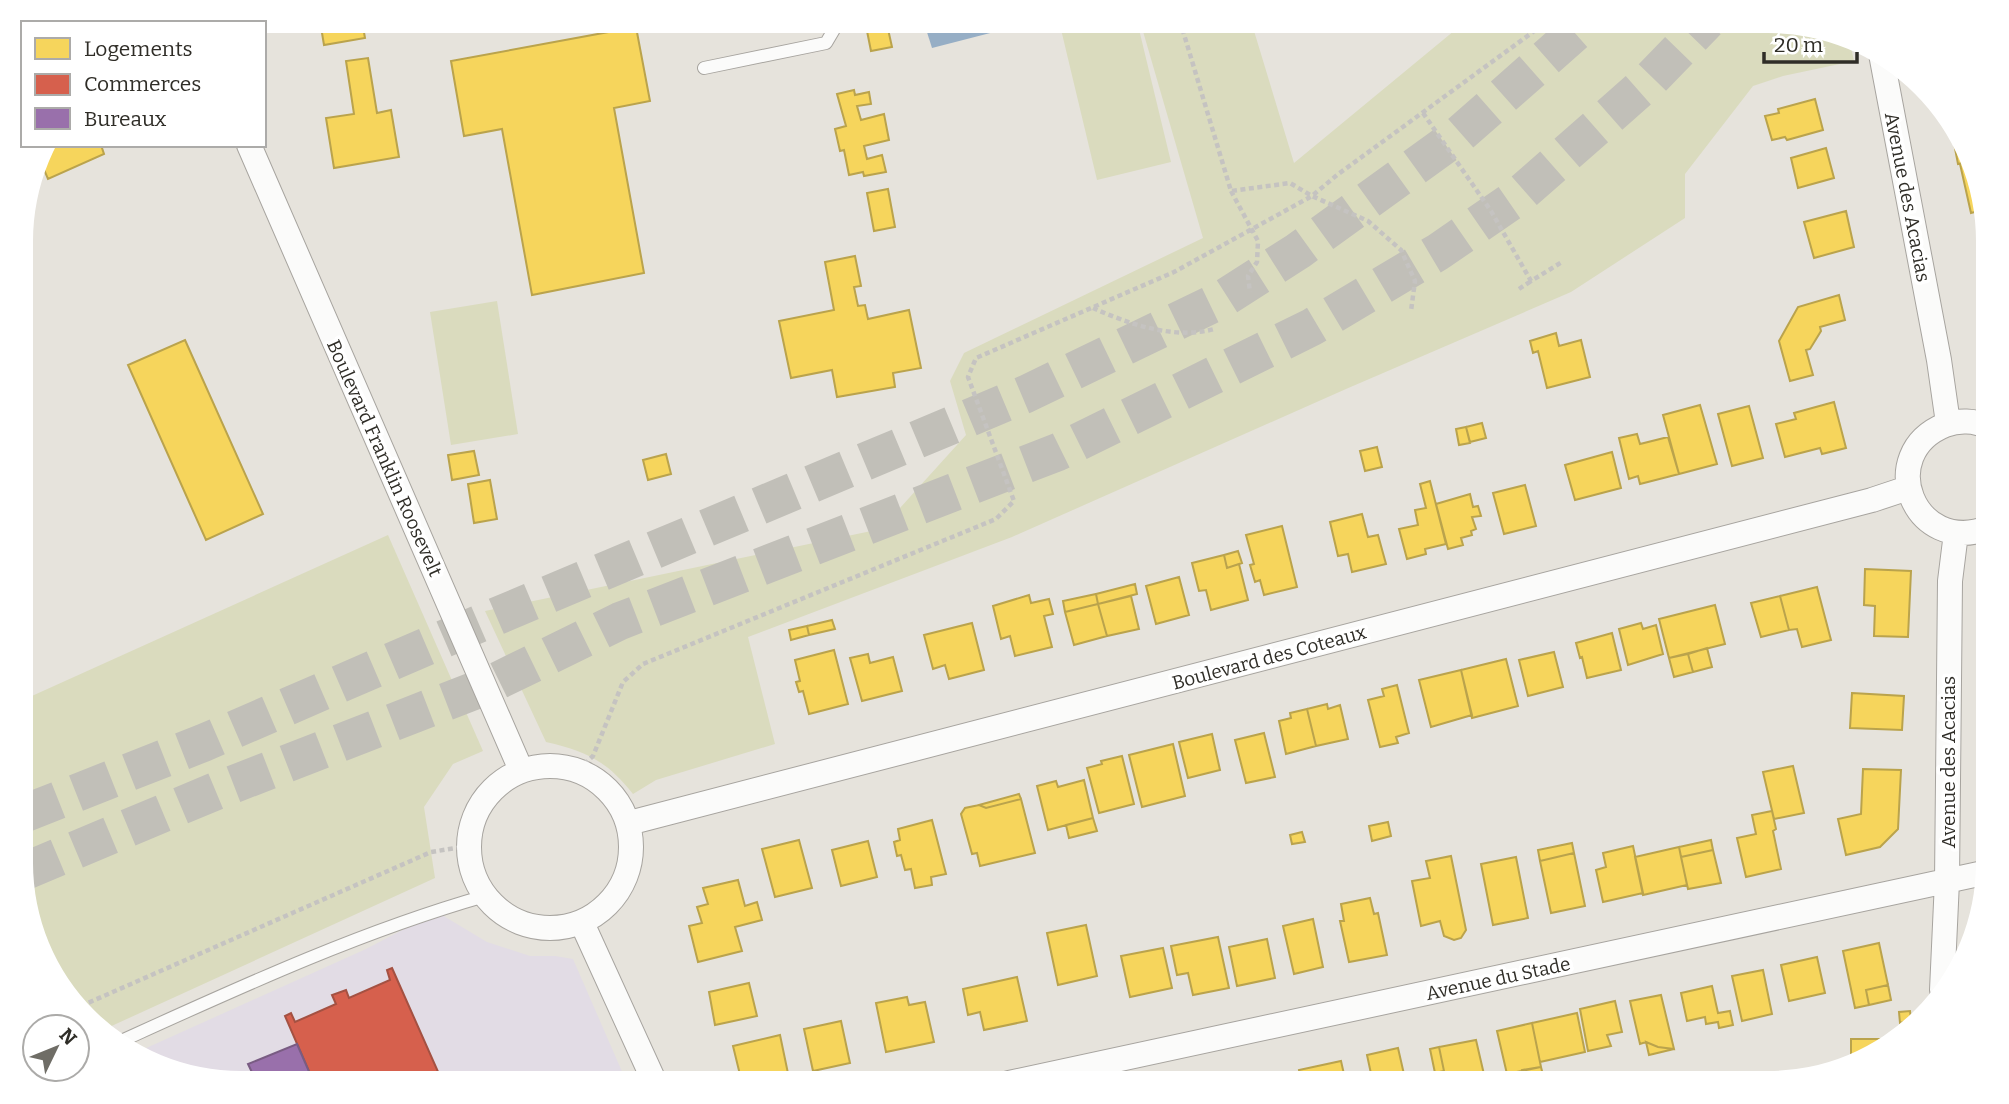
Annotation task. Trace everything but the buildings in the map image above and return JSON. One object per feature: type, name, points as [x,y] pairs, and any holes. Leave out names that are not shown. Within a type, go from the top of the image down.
[{"type":"street","name":"Avenue des Acacias","points":[[1884,69],[1939,360],[1948,423]]},
{"type":"street","name":"Boulevard Franklin Roosevelt","points":[[250,147],[521,770]]},
{"type":"street","points":[[1975,424],[1966,421],[1948,423],[1933,430],[1921,441],[1912,455],[1908,471],[1908,488],[1914,504],[1924,518],[1939,528],[1956,533],[1975,533]]},
{"type":"street","name":"Boulevard des Coteaux","points":[[629,823],[1872,500],[1908,488]]},
{"type":"street","name":"Avenue des Acacias","points":[[1943,975],[1947,881],[1950,582],[1956,533]]},
{"type":"street","points":[[540,765],[559,765],[578,770],[600,782],[618,801],[629,823],[632,847],[628,871],[618,893],[602,910],[582,923],[555,929],[528,926],[504,915],[485,896],[472,872],[468,846],[472,822],[483,800],[500,782],[521,770],[540,765]]},
{"type":"street","name":"Avenue du Stade","points":[[1067,1070],[1975,875]]},
{"type":"street","points":[[582,923],[649,1071]]},
{"type":"lane","points":[[704,68],[826,43],[832,33]]},
{"type":"lane","points":[[129,1038],[263,977],[446,907],[485,896]]},
{"type":"path","points":[[1184,33],[1231,191],[1258,242],[1257,262],[1248,276],[1250,292]]},
{"type":"path","points":[[578,770],[593,757],[624,682],[643,664],[996,519],[1014,501],[968,377],[976,358],[1174,272],[1312,196],[1532,33]]},
{"type":"path","points":[[1423,113],[1491,211],[1531,281]]},
{"type":"path","points":[[1231,191],[1290,183],[1368,221],[1401,250],[1415,281],[1411,311]]},
{"type":"path","points":[[1519,289],[1562,262]]},
{"type":"path","points":[[1092,307],[1119,319],[1173,332],[1214,329]]},
{"type":"path","points":[[88,1003],[431,852],[468,846]]},
{"type":"shaded area","points":[[437,912],[487,942],[530,956],[573,959],[622,1071],[241,1071],[187,1064],[147,1048],[366,949]]},
{"type":"green space","points":[[1062,33],[1140,33],[1171,162],[1097,180]]},
{"type":"green space","points":[[1143,33],[1255,33],[1294,163],[1451,33],[1768,33],[1822,40],[1852,51],[1854,61],[1783,76],[1753,86],[1685,174],[1685,218],[1571,292],[1012,537],[748,637],[775,744],[656,780],[633,794],[614,773],[595,759],[573,749],[546,742],[485,611],[881,529],[966,435],[950,381],[964,353],[1203,238]]},
{"type":"green space","points":[[497,301],[518,434],[451,445],[430,312]]},
{"type":"green space","points":[[388,535],[483,751],[453,764],[424,807],[435,878],[112,1026],[76,990],[55,955],[37,904],[33,863],[33,695]]},
{"type":"water","points":[[927,33],[990,33],[932,48]]},
{"type":"tunnel","points":[[33,810],[203,743],[497,616],[1026,394],[1221,300],[1298,251],[1460,134],[1574,33]]},
{"type":"tunnel","points":[[33,868],[216,791],[489,685],[620,621],[1058,452],[1312,327],[1438,252],[1516,198],[1650,80],[1695,33]]}]
